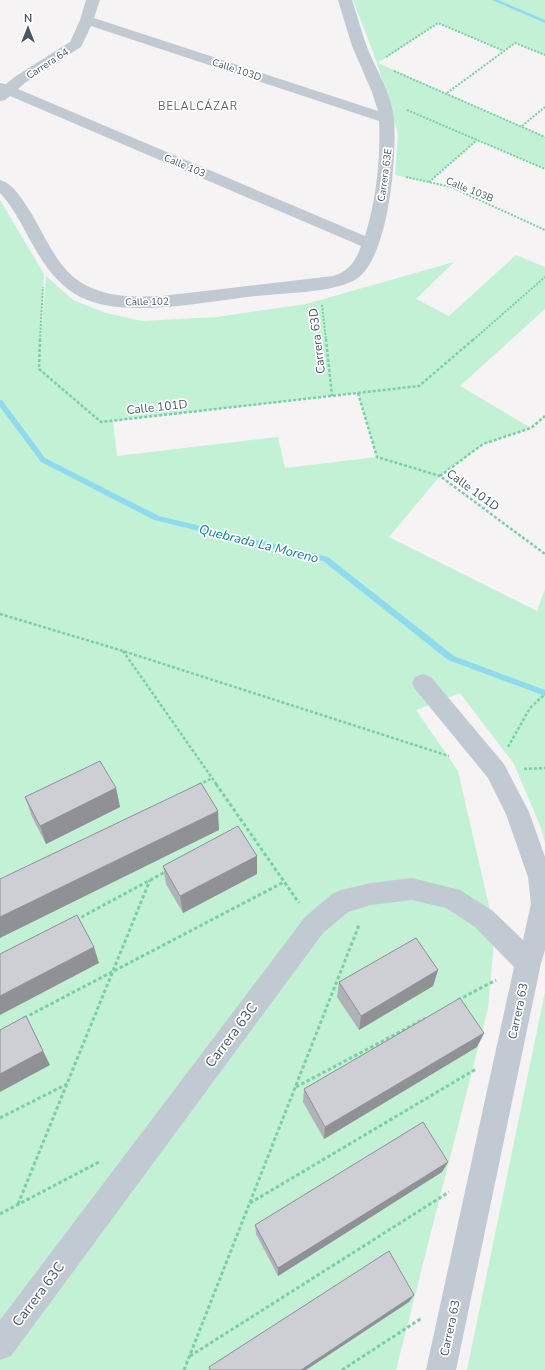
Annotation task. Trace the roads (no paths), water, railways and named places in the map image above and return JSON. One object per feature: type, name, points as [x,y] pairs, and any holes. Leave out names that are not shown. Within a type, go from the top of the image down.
[{"type":"street","name":"Carrera 64","points":[[3,91],[76,44],[87,20],[93,0]]},
{"type":"street","name":"Carrera 63E","points":[[346,0],[360,45],[374,66],[387,118],[388,144],[386,173],[374,233],[364,261],[359,269],[349,277]]},
{"type":"street","name":"Calle 103D","points":[[87,20],[387,118]]},
{"type":"street","name":"Calle 103","points":[[3,91],[370,244]]},
{"type":"street","name":"Calle 102","points":[[0,185],[12,195],[63,277],[86,294],[112,301],[137,303],[162,302],[319,284],[349,277]]},
{"type":"street","name":"Carrera 63","points":[[423,683],[496,771],[517,812],[540,877],[543,904],[538,932],[528,963],[441,1370]]},
{"type":"street","name":"Carrera 63C","points":[[0,1345],[314,925],[341,902],[371,894],[412,889],[451,898],[484,919],[528,963]]},
{"type":"waterway","points":[[494,0],[545,22]]},
{"type":"waterway","name":"Quebrada La Moreno","points":[[0,402],[43,460],[157,518],[325,559],[451,658],[545,693]]},
{"type":"district","name":"BELALCÁZAR","points":[[198,106]]}]
